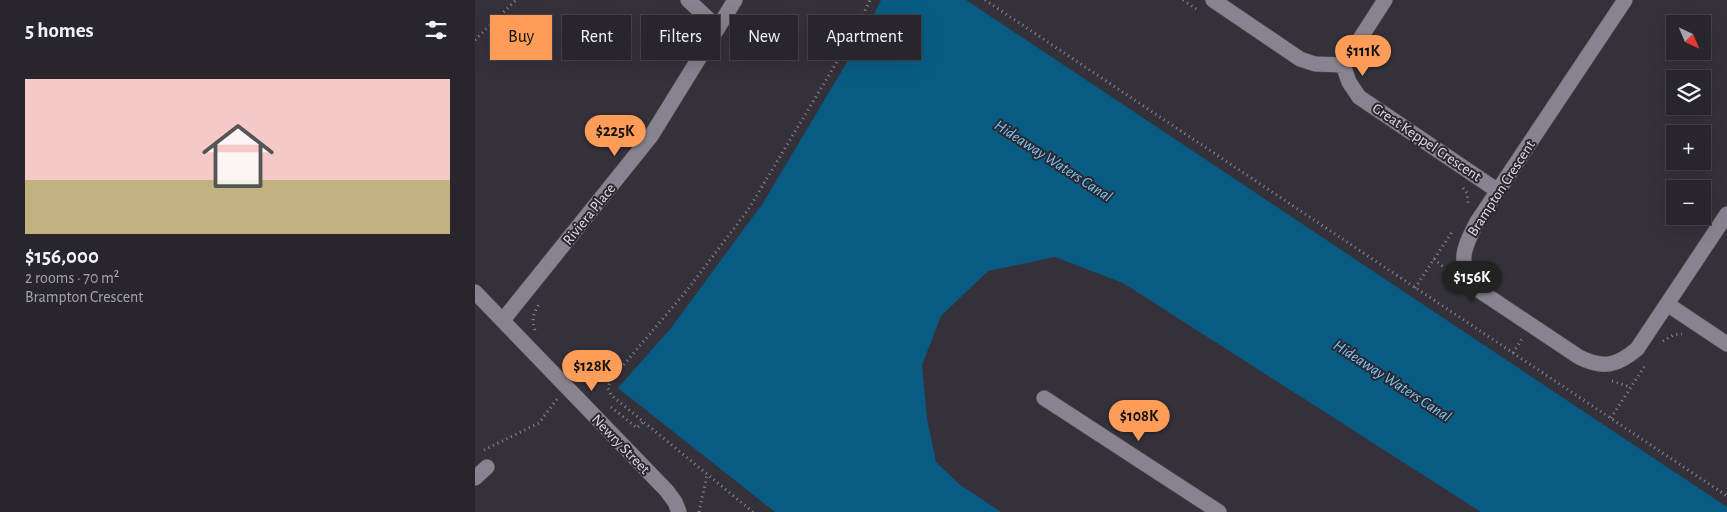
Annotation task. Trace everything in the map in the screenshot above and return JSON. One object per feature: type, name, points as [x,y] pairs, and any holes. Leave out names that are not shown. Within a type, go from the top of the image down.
[{"type":"street","points":[[688,0],[704,15]]},
{"type":"street","name":"Riviera Place","points":[[720,25],[735,0]]},
{"type":"street","points":[[1213,0],[1300,58],[1315,64],[1343,65],[1385,0]]},
{"type":"street","name":"Brampton Crescent","points":[[1625,0],[1477,222],[1465,246],[1463,267],[1470,280],[1485,294],[1579,357],[1593,364],[1611,364],[1623,360],[1637,349],[1727,214]]},
{"type":"street","name":"Riviera Place","points":[[503,320],[651,136],[698,60]]},
{"type":"street","name":"Great Keppel Crescent","points":[[1343,65],[1349,82],[1359,96],[1498,191]]},
{"type":"street","name":"Newry Street","points":[[475,292],[667,492],[675,502],[679,512]]},
{"type":"street","points":[[1667,304],[1727,344]]},
{"type":"street","points":[[1044,398],[1219,512]]},
{"type":"street","points":[[475,478],[487,467]]},
{"type":"path","points":[[475,40],[516,0]]},
{"type":"path","points":[[753,512],[611,395],[608,388],[610,381],[688,290],[748,210],[856,30],[870,0]]},
{"type":"path","points":[[985,0],[1727,496]]},
{"type":"path","points":[[1183,0],[1205,14]]},
{"type":"path","points":[[1462,186],[1467,193],[1469,201],[1466,211]]},
{"type":"path","points":[[1415,288],[1456,227]]},
{"type":"path","points":[[541,336],[533,324],[533,316],[544,298]]},
{"type":"path","points":[[1661,343],[1673,335],[1687,334]]},
{"type":"path","points":[[1611,418],[1651,358]]},
{"type":"path","points":[[479,453],[539,423],[568,388]]},
{"type":"path","points":[[609,405],[637,428],[643,422]]},
{"type":"path","points":[[699,512],[707,475]]},
{"type":"water","name":"Hideaway Waters Canal","points":[[881,0],[966,0],[1727,507],[1727,512],[1481,512],[1123,283],[1055,257],[988,271],[941,316],[922,365],[927,419],[936,462],[959,484],[1001,512],[775,512],[618,388],[671,328],[763,203],[848,60],[921,60],[921,15],[874,15]]}]
